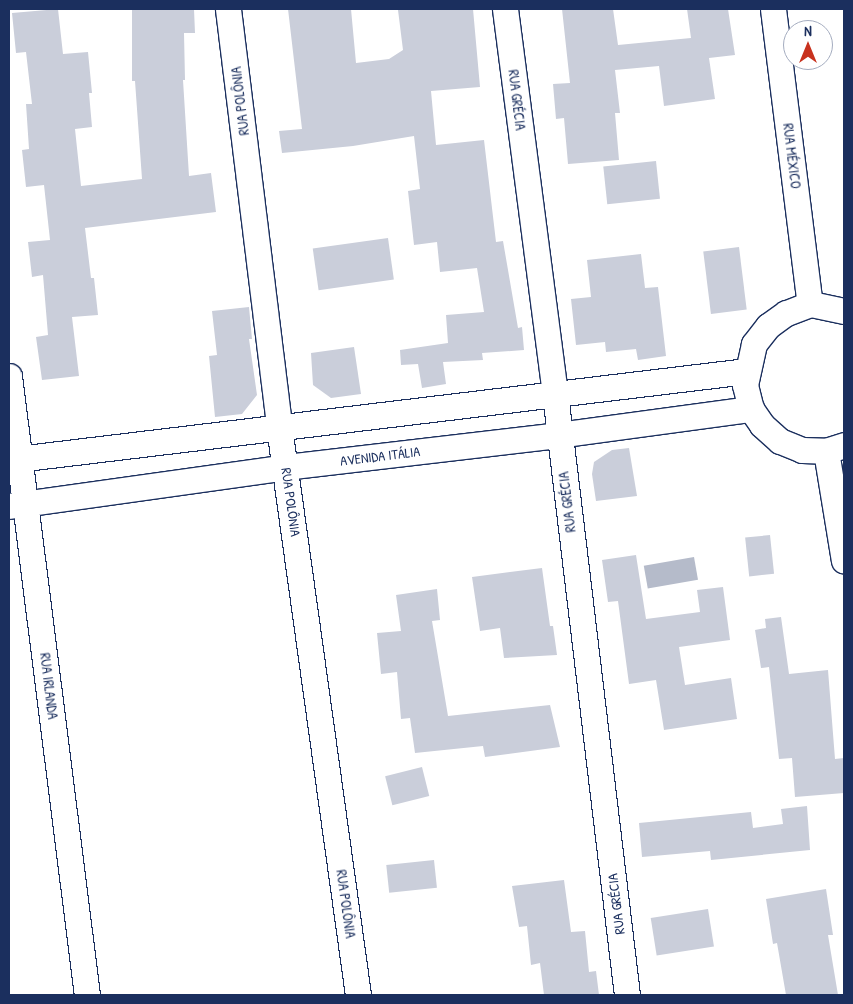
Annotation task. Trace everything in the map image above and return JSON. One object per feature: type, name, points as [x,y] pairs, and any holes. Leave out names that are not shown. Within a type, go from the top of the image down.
[{"type":"street","name":"RUA POLÔNIA","points":[[228,9],[279,427],[358,995]]},
{"type":"street","name":"RUA GRÉCIA","points":[[505,9],[555,394],[558,435],[627,995]]},
{"type":"street","name":"RUA MÉXICO","points":[[773,9],[810,304]]},
{"type":"street","points":[[844,312],[810,304],[786,313],[768,326],[754,344],[745,385],[751,410],[762,425],[780,441],[802,450],[835,448],[844,561]]},
{"type":"street","points":[[14,459],[747,370]]},
{"type":"street","name":"RUA IRLANDA","points":[[9,376],[18,505],[88,995]]},
{"type":"street","name":"AVENIDA ITÁLIA","points":[[18,505],[286,467],[751,410]]},
{"type":"water","points":[[694,557],[698,580],[648,589],[644,566]]},
{"type":"building","points":[[58,9],[63,54],[88,52],[92,93],[89,93],[92,127],[75,129],[81,186],[142,179],[135,81],[132,81],[132,9],[194,9],[195,33],[184,33],[185,80],[183,80],[189,176],[211,173],[216,212],[85,228],[91,278],[94,278],[98,315],[72,317],[79,376],[42,380],[36,337],[48,335],[43,275],[32,277],[28,242],[50,240],[44,185],[26,187],[22,150],[29,149],[26,104],[32,104],[26,52],[16,53],[12,13]]},
{"type":"building","points":[[288,9],[351,9],[356,63],[389,59],[403,50],[398,10],[473,9],[480,87],[431,91],[436,145],[484,140],[496,242],[503,241],[518,328],[522,327],[524,350],[482,353],[483,360],[443,362],[446,384],[422,388],[418,364],[401,365],[400,350],[448,343],[446,315],[484,312],[477,268],[440,272],[437,242],[414,245],[408,191],[420,189],[414,136],[353,146],[282,153],[279,131],[302,129]]},
{"type":"building","points":[[562,9],[613,9],[618,45],[691,38],[687,9],[728,9],[735,55],[709,58],[715,99],[664,106],[659,66],[615,70],[620,113],[615,113],[619,160],[568,164],[564,118],[556,119],[553,84],[570,83]]},
{"type":"building","points":[[656,161],[660,199],[607,204],[603,167]]},
{"type":"building","points":[[388,238],[394,280],[319,290],[313,249]]},
{"type":"building","points":[[739,247],[747,310],[711,314],[703,251]]},
{"type":"building","points":[[641,254],[645,288],[658,287],[666,356],[638,360],[636,349],[606,352],[605,342],[576,345],[571,299],[591,297],[587,260]]},
{"type":"building","points":[[249,307],[252,339],[249,339],[257,395],[242,414],[215,417],[209,356],[217,355],[212,311]]},
{"type":"building","points":[[354,347],[361,394],[331,398],[313,385],[311,353]]},
{"type":"building","points":[[629,448],[637,496],[596,501],[592,474],[594,462],[612,450]]},
{"type":"building","points":[[770,535],[774,574],[749,576],[745,538]]},
{"type":"building","points":[[636,555],[646,619],[700,612],[697,590],[723,587],[730,640],[679,647],[685,685],[731,678],[737,719],[664,730],[656,680],[629,684],[618,601],[608,602],[602,560]]},
{"type":"building","points":[[542,568],[550,626],[553,626],[557,655],[504,658],[500,628],[480,631],[472,577]]},
{"type":"building","points":[[437,589],[440,620],[432,621],[448,716],[550,705],[560,747],[485,757],[483,746],[415,753],[410,718],[401,719],[397,672],[381,674],[377,633],[401,631],[396,595]]},
{"type":"building","points":[[781,617],[789,674],[828,670],[835,759],[844,758],[844,793],[795,797],[792,758],[779,759],[769,667],[761,668],[755,630],[766,628],[765,619]]},
{"type":"building","points":[[422,767],[429,796],[392,805],[385,776]]},
{"type":"building","points":[[807,806],[810,850],[711,860],[710,851],[642,857],[639,823],[751,812],[753,828],[783,824],[781,809]]},
{"type":"building","points":[[434,860],[437,888],[389,893],[386,865]]},
{"type":"building","points":[[564,880],[571,932],[585,931],[589,972],[596,971],[599,995],[544,995],[540,963],[531,965],[527,926],[519,927],[512,886]]},
{"type":"building","points":[[826,889],[833,935],[828,935],[838,995],[786,995],[777,943],[773,944],[766,899]]},
{"type":"building","points":[[708,909],[714,947],[657,956],[651,918]]}]
